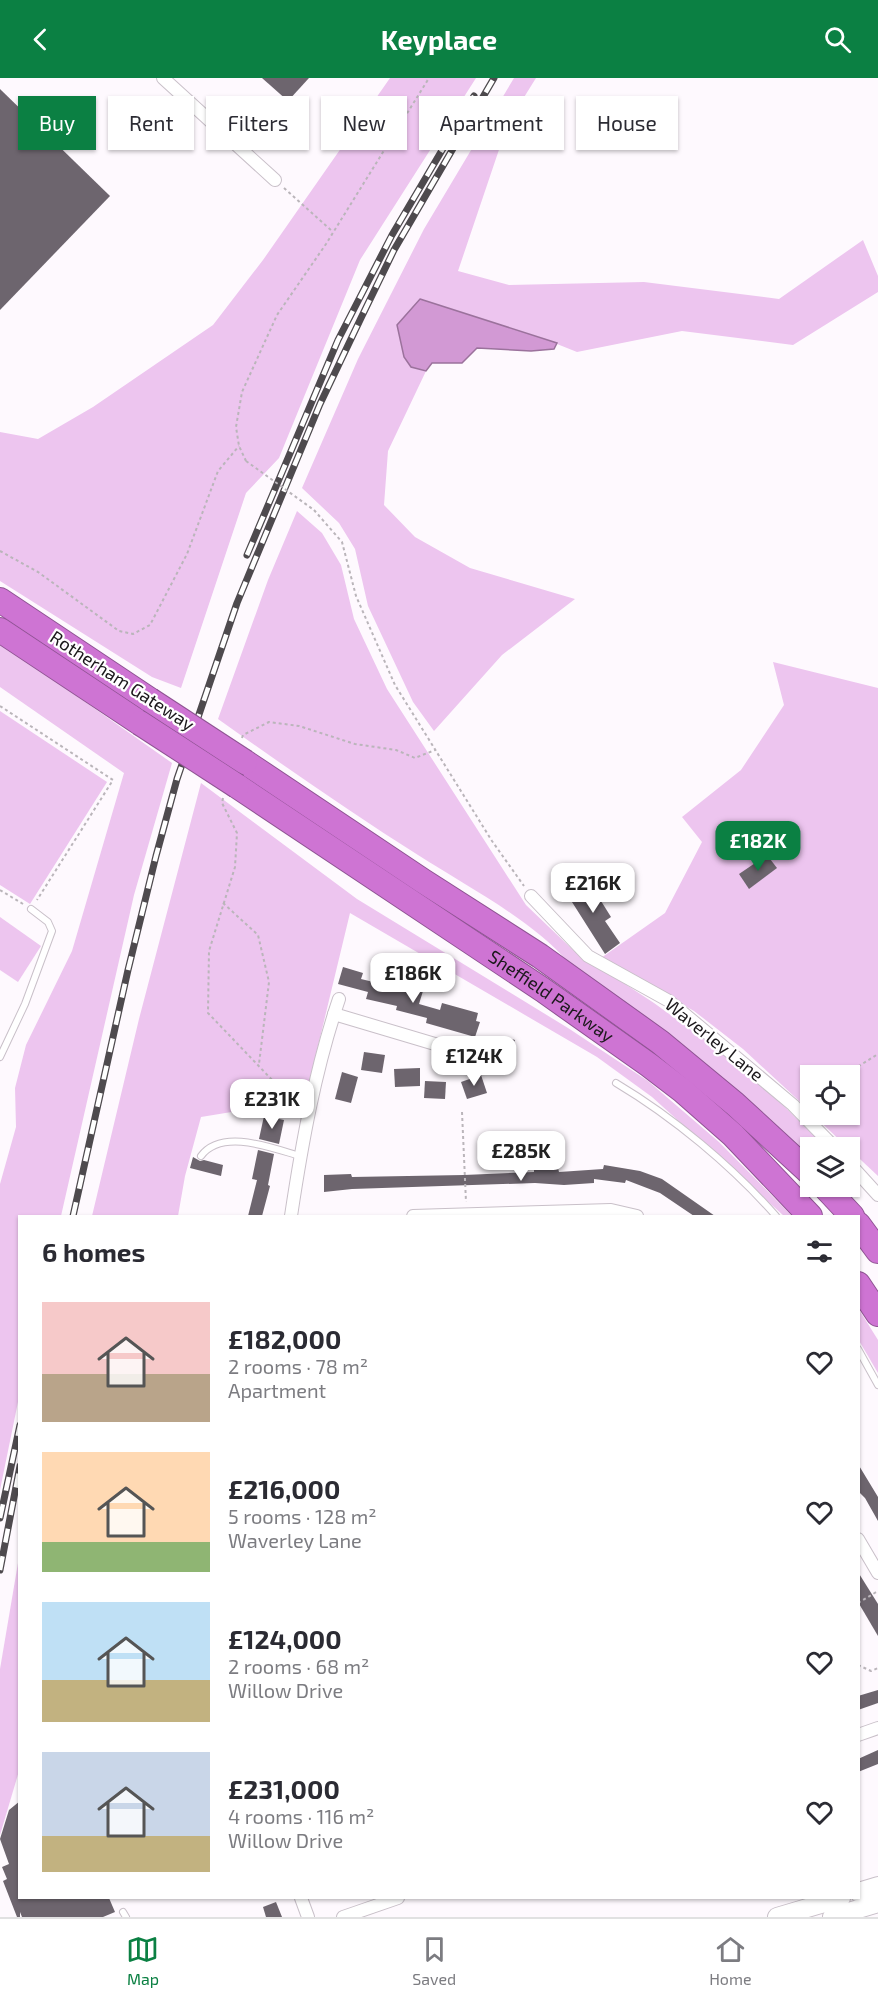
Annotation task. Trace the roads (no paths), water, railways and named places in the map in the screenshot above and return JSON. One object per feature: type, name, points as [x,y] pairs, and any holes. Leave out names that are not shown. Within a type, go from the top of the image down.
[{"type":"highway","name":"Rotherham Gateway","points":[[0,600],[150,700],[242,754]]},
{"type":"highway","name":"Rotherham Gateway","points":[[0,630],[140,723],[231,789]]},
{"type":"highway","name":"Sheffield Parkway","points":[[242,754],[423,881],[540,956],[660,1042],[735,1104],[800,1164]]},
{"type":"highway","name":"Sheffield Parkway","points":[[231,789],[543,990],[649,1065],[733,1135],[809,1215]]},
{"type":"highway","points":[[835,1197],[853,1215]]},
{"type":"highway","points":[[860,1221],[878,1237]]},
{"type":"highway","points":[[860,1225],[878,1251]]},
{"type":"highway","points":[[860,1272],[878,1292]]},
{"type":"highway","points":[[860,1287],[878,1314]]},
{"type":"main road","points":[[860,1891],[878,1886]]},
{"type":"main road","points":[[777,1917],[838,1899]]},
{"type":"main road","points":[[832,1917],[878,1903]]},
{"type":"street","points":[[163,78],[275,180]]},
{"type":"street","name":"Waverley Lane","points":[[531,896],[588,956],[669,1001],[793,1106],[824,1137]]},
{"type":"street","points":[[291,1215],[300,1156],[320,1065],[339,999]]},
{"type":"street","points":[[334,1014],[455,1050]]},
{"type":"street","points":[[860,1175],[878,1195]]},
{"type":"street","points":[[466,1215],[611,1210],[633,1215]]},
{"type":"street","points":[[860,1542],[878,1573]]},
{"type":"street","points":[[860,1735],[878,1728]]},
{"type":"street","points":[[301,1899],[308,1917]]},
{"type":"street","points":[[343,1917],[395,1899]]},
{"type":"lane","points":[[0,1057],[25,1004],[52,931],[48,922],[31,909]]},
{"type":"lane","points":[[615,1083],[644,1100],[678,1125],[776,1215]]},
{"type":"lane","points":[[201,1156],[207,1148],[229,1141],[264,1146],[300,1156]]},
{"type":"lane","points":[[860,1353],[878,1385]]},
{"type":"railway","points":[[73,1215],[156,856],[177,779],[237,603],[320,404],[394,250],[494,78]]},
{"type":"railway","points":[[247,555],[338,340],[392,235],[442,150]]},
{"type":"railway","points":[[0,1518],[18,1434]]},
{"type":"railway","points":[[0,1570],[18,1476]]}]
